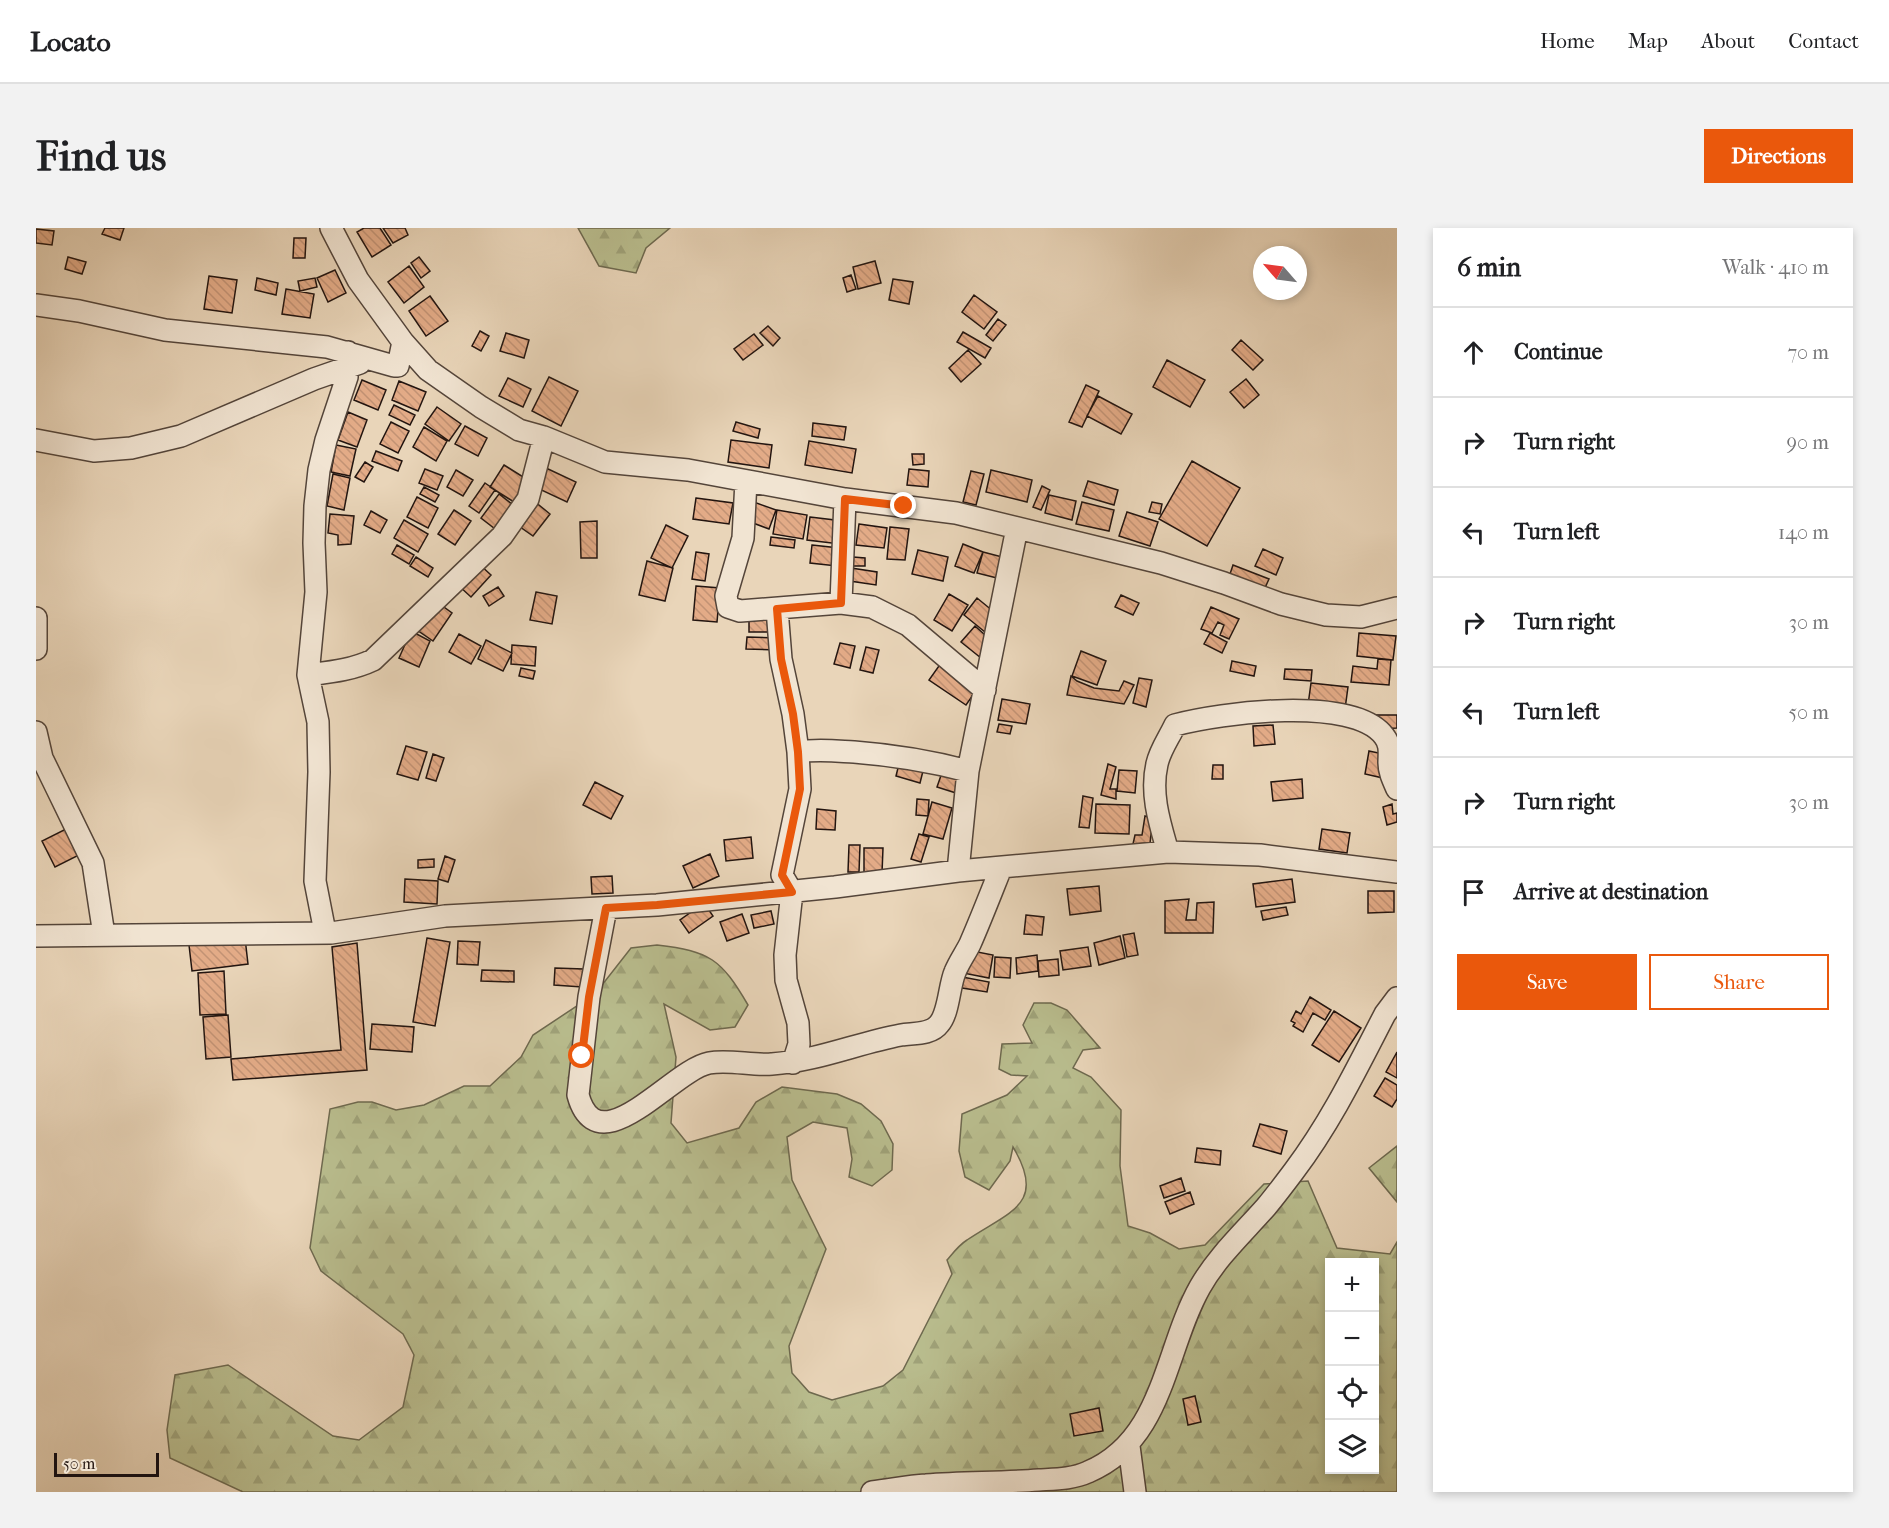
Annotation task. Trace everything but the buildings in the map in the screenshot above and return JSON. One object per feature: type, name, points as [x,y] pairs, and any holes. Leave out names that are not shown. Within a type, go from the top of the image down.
[{"type":"street","points":[[331,228],[358,280],[403,342],[428,370],[481,407],[519,429],[611,464],[688,470],[845,499],[946,512],[1161,563],[1281,604],[1326,615],[1361,617],[1397,608]]},
{"type":"street","points":[[36,305],[79,310],[165,330],[268,340],[348,359],[369,359],[398,366],[403,342]]},
{"type":"street","points":[[36,440],[94,451],[131,448],[181,436],[314,379],[348,359]]},
{"type":"street","points":[[325,932],[315,881],[319,772],[318,723],[308,675],[316,592],[314,543],[319,470],[348,359]]},
{"type":"street","points":[[308,675],[344,671],[373,660],[502,536],[528,500],[544,437]]},
{"type":"street","points":[[746,481],[743,538],[726,602],[728,607],[740,611],[841,603],[872,607],[908,625],[985,690]]},
{"type":"street","points":[[841,603],[845,499]]},
{"type":"street","points":[[958,871],[968,771],[1017,528]]},
{"type":"street","points":[[777,609],[781,659],[793,714],[798,752],[800,789],[782,875],[792,892],[785,955],[786,980],[798,1023],[799,1044],[793,1063]]},
{"type":"street","points":[[36,618],[36,649]]},
{"type":"street","points":[[1168,852],[1156,810],[1155,776],[1162,751],[1175,725],[1226,715],[1310,710],[1344,716],[1366,723],[1383,734],[1388,741],[1390,771],[1397,789]]},
{"type":"street","points":[[36,732],[42,758],[93,863],[104,935]]},
{"type":"street","points":[[798,752],[815,750],[894,755],[968,771]]},
{"type":"street","points":[[36,936],[331,933],[445,916],[657,905],[792,892],[958,871],[1168,852],[1260,855],[1397,872]]},
{"type":"street","points":[[606,908],[587,1009],[578,1095],[582,1111],[595,1121],[611,1123],[644,1104],[691,1069],[709,1063],[769,1065],[793,1063],[871,1041],[929,1032],[939,1024],[955,972],[975,934],[1001,868]]},
{"type":"street","points":[[872,1492],[925,1485],[996,1484],[1064,1478],[1087,1473],[1113,1459],[1129,1446],[1151,1412],[1183,1321],[1200,1286],[1226,1250],[1295,1170],[1325,1128],[1385,1014],[1397,998]]},
{"type":"street","points":[[1129,1446],[1135,1492]]},
{"type":"green space","points":[[578,228],[670,228],[646,248],[636,273],[599,266]]},
{"type":"green space","points":[[657,945],[702,954],[721,967],[739,989],[748,1005],[735,1027],[710,1030],[664,1004],[676,1057],[671,1123],[687,1143],[739,1128],[756,1102],[782,1087],[837,1094],[861,1104],[881,1121],[893,1144],[892,1170],[872,1186],[849,1177],[852,1159],[847,1128],[813,1122],[787,1137],[792,1180],[826,1249],[789,1346],[792,1373],[809,1392],[832,1400],[883,1386],[903,1370],[952,1274],[947,1260],[964,1242],[1009,1214],[1025,1195],[1026,1182],[1023,1166],[1013,1147],[1010,1161],[989,1190],[965,1177],[959,1151],[962,1114],[1007,1095],[1027,1076],[1011,1075],[999,1069],[1002,1044],[1032,1043],[1023,1025],[1034,1003],[1051,1003],[1067,1010],[1100,1048],[1083,1050],[1073,1068],[1091,1077],[1121,1110],[1120,1166],[1128,1226],[1150,1233],[1179,1249],[1205,1245],[1264,1184],[1308,1181],[1337,1248],[1390,1254],[1397,1242],[1397,1492],[243,1492],[170,1458],[167,1430],[175,1375],[228,1365],[333,1436],[359,1440],[403,1407],[414,1355],[403,1334],[321,1271],[310,1248],[330,1109],[358,1102],[372,1102],[396,1110],[424,1105],[464,1086],[490,1086],[521,1057],[533,1035],[595,994],[631,948]]},
{"type":"green space","points":[[1397,1146],[1397,1202],[1369,1168]]},
{"type":"route","points":[[582,1056],[589,997],[606,908],[792,892],[782,875],[800,789],[798,752],[793,714],[781,659],[777,609],[841,603],[845,499],[904,506]]}]
